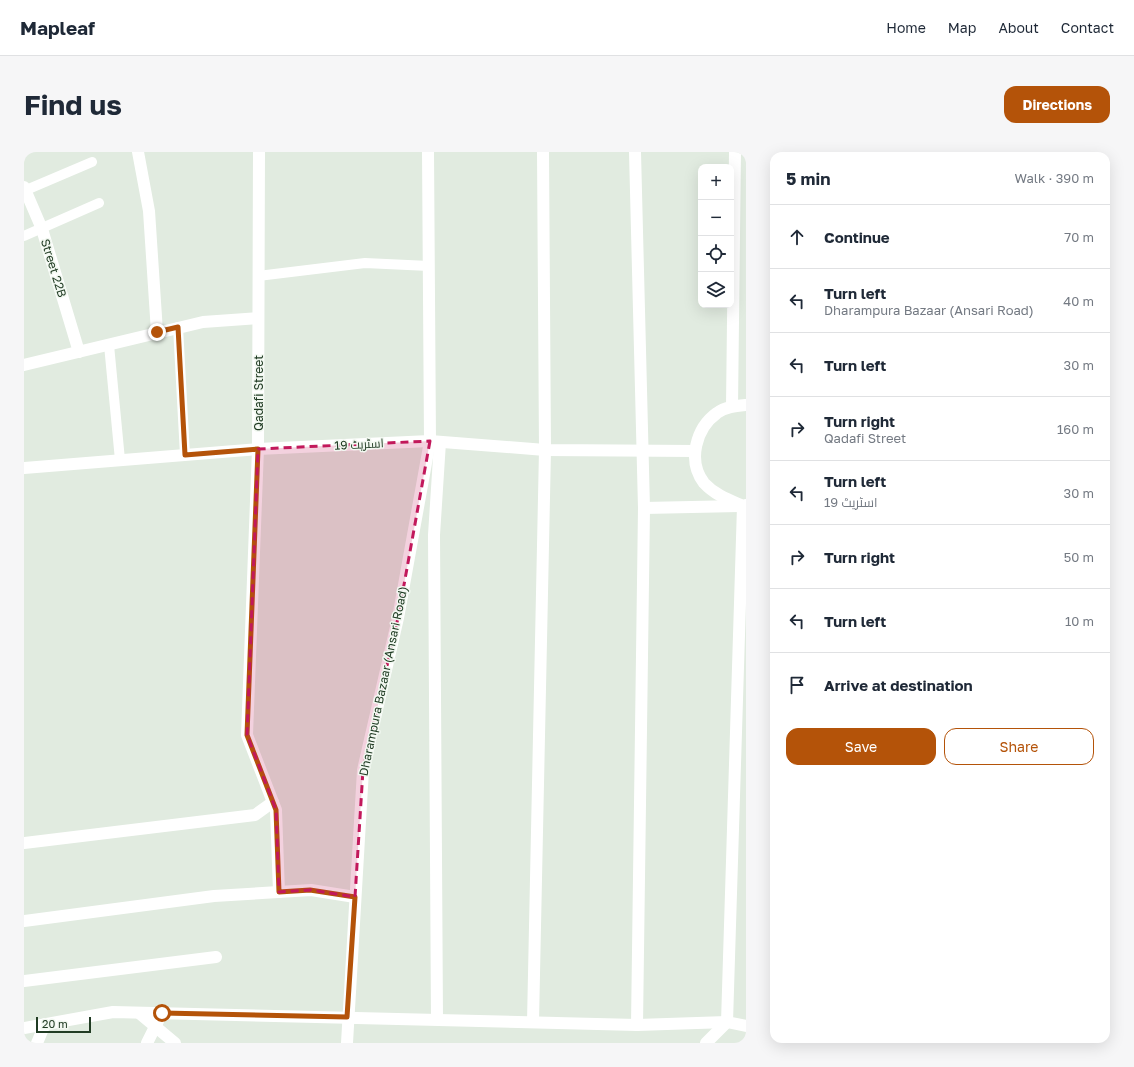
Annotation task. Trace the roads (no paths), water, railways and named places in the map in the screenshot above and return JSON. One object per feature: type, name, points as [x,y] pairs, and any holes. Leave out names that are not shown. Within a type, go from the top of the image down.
[{"type":"street","points":[[138,152],[149,211],[157,332]]},
{"type":"street","name":"Qadafi Street","points":[[259,152],[258,449],[247,735],[276,810],[279,892]]},
{"type":"street","points":[[428,152],[429,266],[435,442],[434,535],[437,1019]]},
{"type":"street","points":[[534,1022],[545,450],[543,152]]},
{"type":"street","points":[[635,152],[644,508],[637,1025]]},
{"type":"street","points":[[732,406],[735,152]]},
{"type":"street","name":"Street 22B","points":[[24,189],[42,229],[79,352]]},
{"type":"street","points":[[24,365],[178,327],[203,322],[258,318]]},
{"type":"street","points":[[745,506],[714,493],[703,482],[697,467],[695,452],[698,436],[706,422],[718,412],[732,406],[746,405]]},
{"type":"street","name":"اسٹریٹ 19","points":[[24,468],[258,449],[435,442],[545,450],[643,450],[695,452]]},
{"type":"street","name":"Dharampura Bazaar (Ansari Road)","points":[[347,1043],[347,1017],[362,770],[398,618],[435,442]]},
{"type":"street","points":[[644,508],[745,506]]},
{"type":"street","points":[[706,1043],[727,1022],[745,506]]},
{"type":"street","points":[[24,843],[254,815],[273,802]]},
{"type":"street","points":[[24,921],[214,896],[310,890],[355,897]]},
{"type":"street","points":[[24,981],[216,957]]},
{"type":"street","points":[[24,1028],[113,1012],[637,1025],[727,1022],[746,1026]]},
{"type":"street","points":[[139,1013],[175,1043]]},
{"type":"street","points":[[147,1043],[162,1013]]},
{"type":"street","points":[[38,1043],[45,1024]]},
{"type":"lane","points":[[24,189],[92,162]]},
{"type":"lane","points":[[24,236],[99,203]]},
{"type":"lane","points":[[258,276],[365,263],[429,266]]},
{"type":"lane","points":[[178,327],[185,455]]},
{"type":"lane","points":[[109,345],[120,460]]}]
